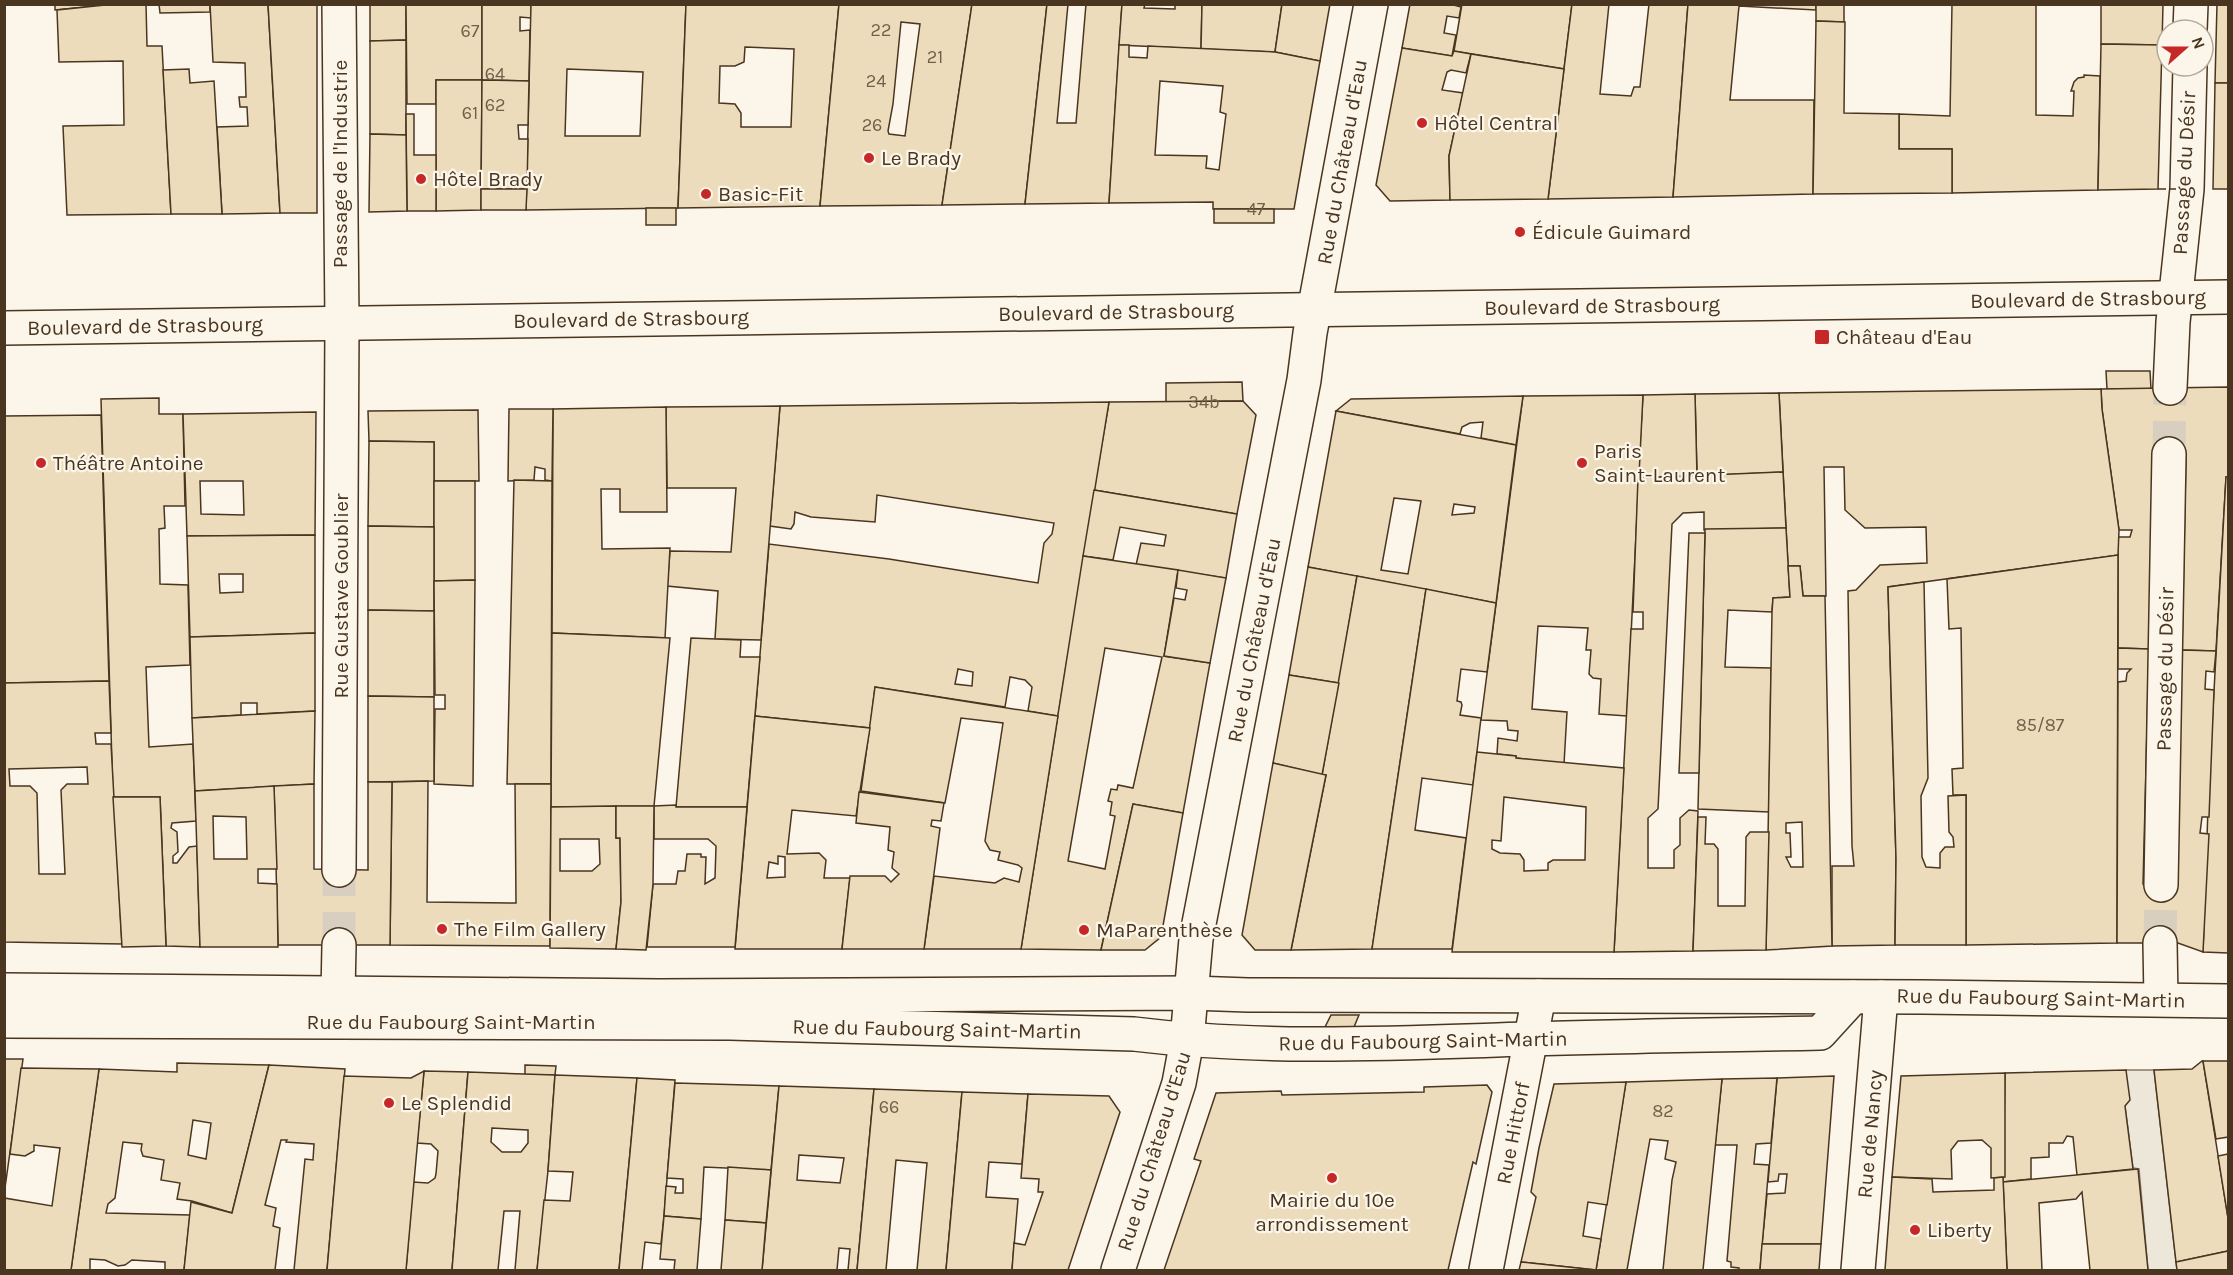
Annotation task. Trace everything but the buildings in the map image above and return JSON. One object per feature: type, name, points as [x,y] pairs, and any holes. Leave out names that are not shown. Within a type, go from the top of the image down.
[{"type":"main road","name":"Passage de l'Industrie","points":[[339,4],[342,323]]},
{"type":"main road","name":"Rue du Château d'Eau","points":[[1118,1270],[1179,1083],[1187,1040],[1196,939],[1304,380],[1371,4]]},
{"type":"main road","name":"Passage du Désir","points":[[2170,388],[2175,298],[2187,189],[2190,78]]},
{"type":"main road","name":"Boulevard de Strasbourg","points":[[4,328],[2229,297]]},
{"type":"main road","name":"Rue Gustave Goublier","points":[[339,870],[342,323]]},
{"type":"main road","name":"Passage du Désir","points":[[2161,885],[2169,454]]},
{"type":"main road","points":[[2160,943],[2161,999]]},
{"type":"main road","points":[[339,945],[339,993]]},
{"type":"main road","name":"Rue du Faubourg Saint-Martin","points":[[4,990],[659,996],[1192,993],[2229,1001]]},
{"type":"main road","name":"Rue Hittorf","points":[[1486,1270],[1539,996]]},
{"type":"main road","name":"Rue du Faubourg Saint-Martin","points":[[4,1021],[730,1023],[1134,1034],[1187,1040],[1276,1043],[1820,1033],[1867,997]]},
{"type":"main road","name":"Rue de Nancy","points":[[1858,1270],[1867,997]]},
{"type":"shaded area","points":[[2126,1070],[2154,1070],[2177,1270],[2148,1270],[2139,1169],[2133,1168],[2125,1106]]},
{"type":"tunnel","points":[[2169,454],[2170,388]]},
{"type":"tunnel","points":[[339,870],[339,945]]},
{"type":"tunnel","points":[[2160,943],[2161,885]]},
{"type":"fence","points":[[2158,189],[2176,189]]},
{"type":"place","name":"Hôtel Central","points":[[1422,123]]},
{"type":"place","name":"Le Brady","points":[[869,158]]},
{"type":"place","name":"Hôtel Brady","points":[[421,179]]},
{"type":"place","name":"Basic-Fit","points":[[706,194]]},
{"type":"place","name":"Édicule Guimard","points":[[1520,232]]},
{"type":"place","name":"Château d'Eau","points":[[1822,337]]},
{"type":"place","name":"Théâtre Antoine","points":[[41,463]]},
{"type":"place","name":"Paris Saint-Laurent","points":[[1582,463]]},
{"type":"place","name":"The Film Gallery","points":[[442,929]]},
{"type":"place","name":"MaParenthèse","points":[[1084,930]]},
{"type":"place","name":"Le Splendid","points":[[389,1103]]},
{"type":"place","name":"Mairie du 10e arrondissement","points":[[1332,1178]]},
{"type":"place","name":"Liberty","points":[[1915,1230]]}]
